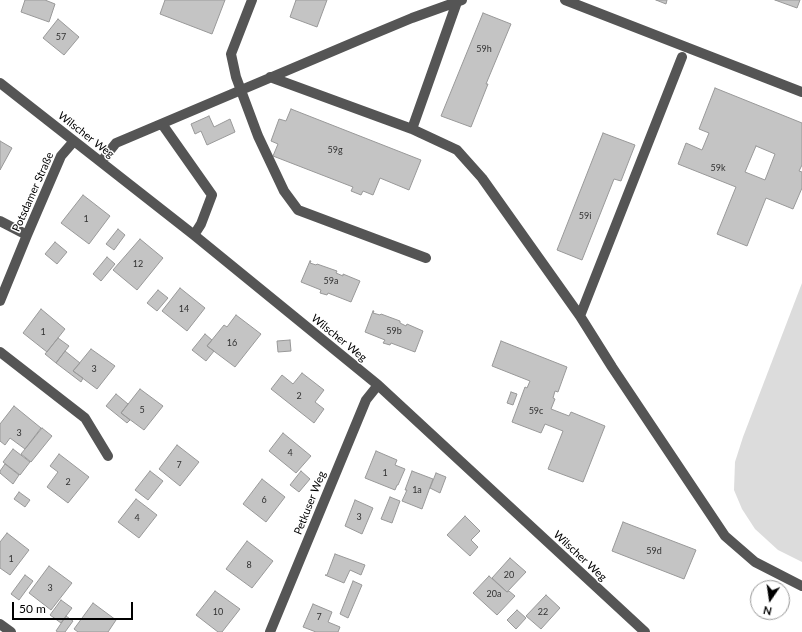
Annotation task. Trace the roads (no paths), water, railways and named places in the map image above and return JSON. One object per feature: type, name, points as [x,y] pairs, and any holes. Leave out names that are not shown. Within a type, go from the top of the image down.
[{"type":"street","points":[[252,0],[231,54],[236,77],[258,136],[284,191],[298,210],[426,258]]},
{"type":"street","points":[[565,0],[802,92]]},
{"type":"street","points":[[101,162],[116,143],[412,18],[460,1]]},
{"type":"street","points":[[412,129],[460,1]]},
{"type":"street","points":[[580,316],[682,57]]},
{"type":"street","points":[[270,77],[412,129],[457,150],[482,178],[580,316],[612,367],[725,536],[755,562],[802,586]]},
{"type":"street","name":"Wilscher Weg","points":[[0,84],[194,235],[378,386],[645,632]]},
{"type":"street","points":[[162,124],[212,195],[201,224],[194,235]]},
{"type":"street","name":"Potsdamer Straße","points":[[0,301],[61,156],[74,141]]},
{"type":"street","points":[[0,221],[27,235]]},
{"type":"street","points":[[0,352],[85,418],[108,456]]},
{"type":"street","name":"Petkuser Weg","points":[[270,632],[366,400],[378,386]]},
{"type":"street","points":[[0,624],[11,632]]}]
